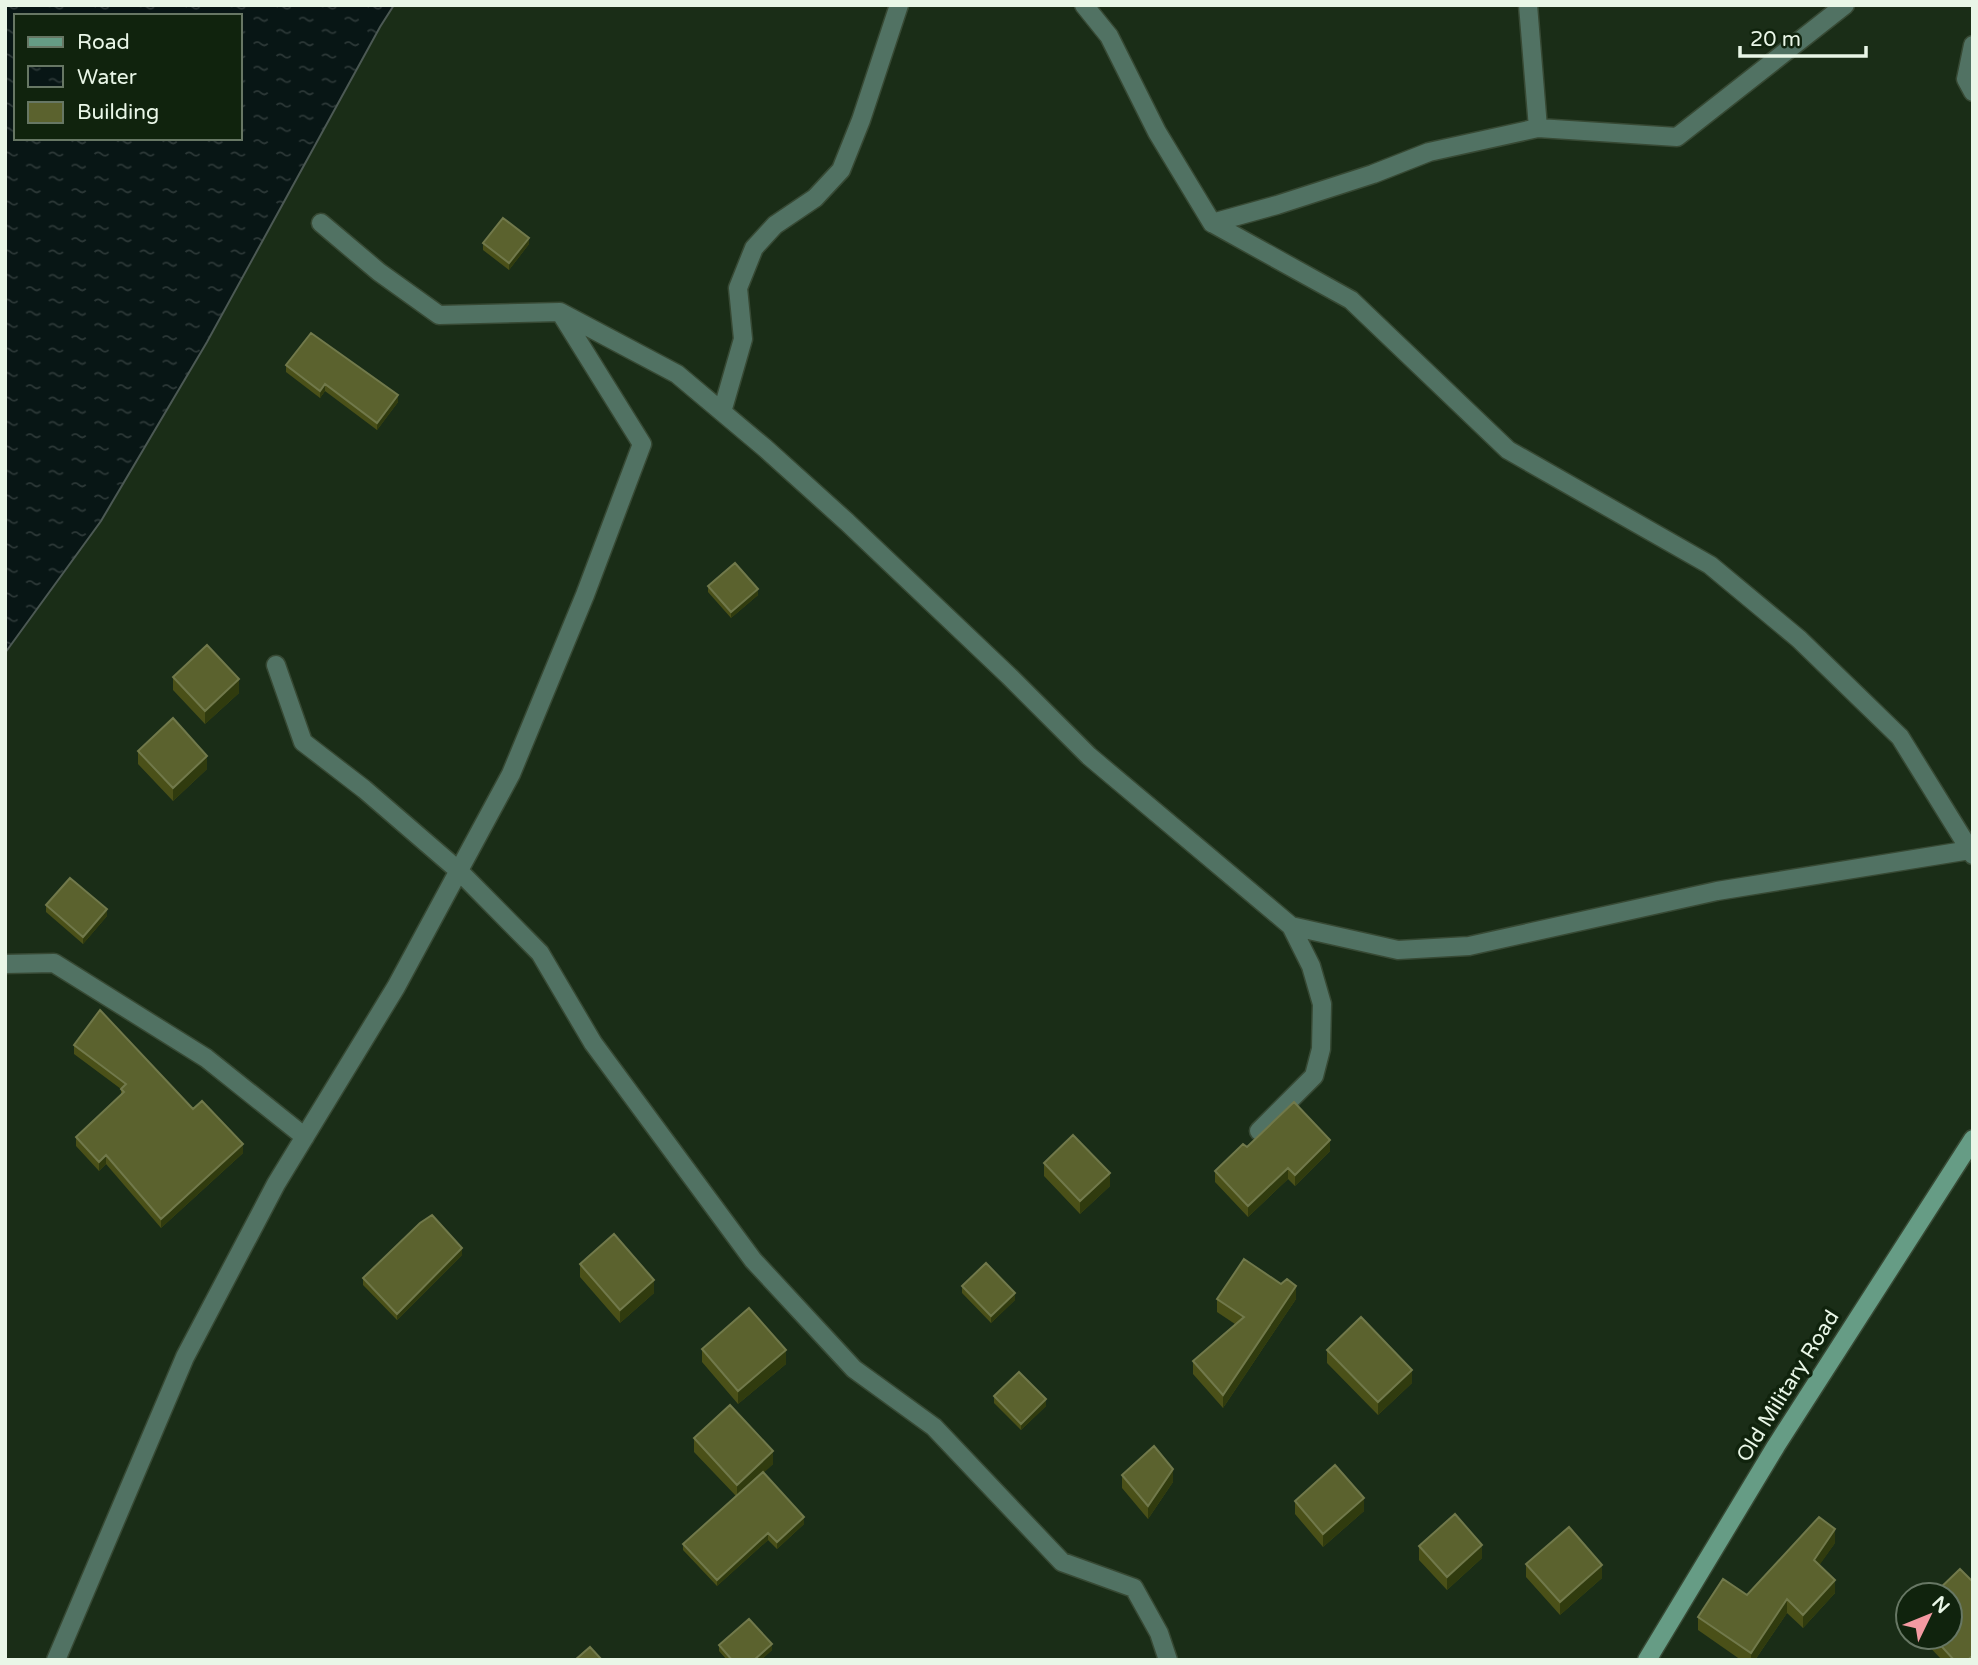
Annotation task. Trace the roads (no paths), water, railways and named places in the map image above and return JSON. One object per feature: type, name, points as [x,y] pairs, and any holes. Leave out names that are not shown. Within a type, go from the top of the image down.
[{"type":"main road","name":"Old Military Road","points":[[1647,1660],[1776,1446],[1973,1139]]},
{"type":"street","points":[[722,412],[743,339],[738,288],[754,248],[775,225],[815,198],[841,170],[861,120],[898,5]]},
{"type":"street","points":[[1084,5],[1109,36],[1157,132],[1212,223],[1351,300],[1508,450],[1710,565],[1799,639],[1900,737],[1971,853],[1717,891],[1469,946],[1398,950],[1291,926]]},
{"type":"street","points":[[1528,5],[1538,128]]},
{"type":"street","points":[[1212,223],[1373,174],[1429,152],[1538,128],[1677,137],[1845,5]]},
{"type":"street","points":[[1973,45],[1966,79],[1973,92]]},
{"type":"street","points":[[321,223],[379,272],[439,314],[560,312],[677,374],[847,522],[1089,756],[1291,926],[1311,966],[1322,1004],[1321,1049],[1314,1076],[1259,1131]]},
{"type":"street","points":[[56,1660],[185,1357],[276,1184],[396,987],[510,774],[585,595],[642,444],[560,312]]},
{"type":"street","points":[[276,665],[303,742],[364,789],[459,872],[540,953],[593,1042],[753,1260],[854,1369],[934,1427],[1062,1562],[1134,1588],[1158,1633],[1168,1660]]},
{"type":"street","points":[[5,964],[54,963],[206,1058],[305,1137]]},
{"type":"water","points":[[5,5],[394,5],[207,342],[101,521],[5,653]]}]
